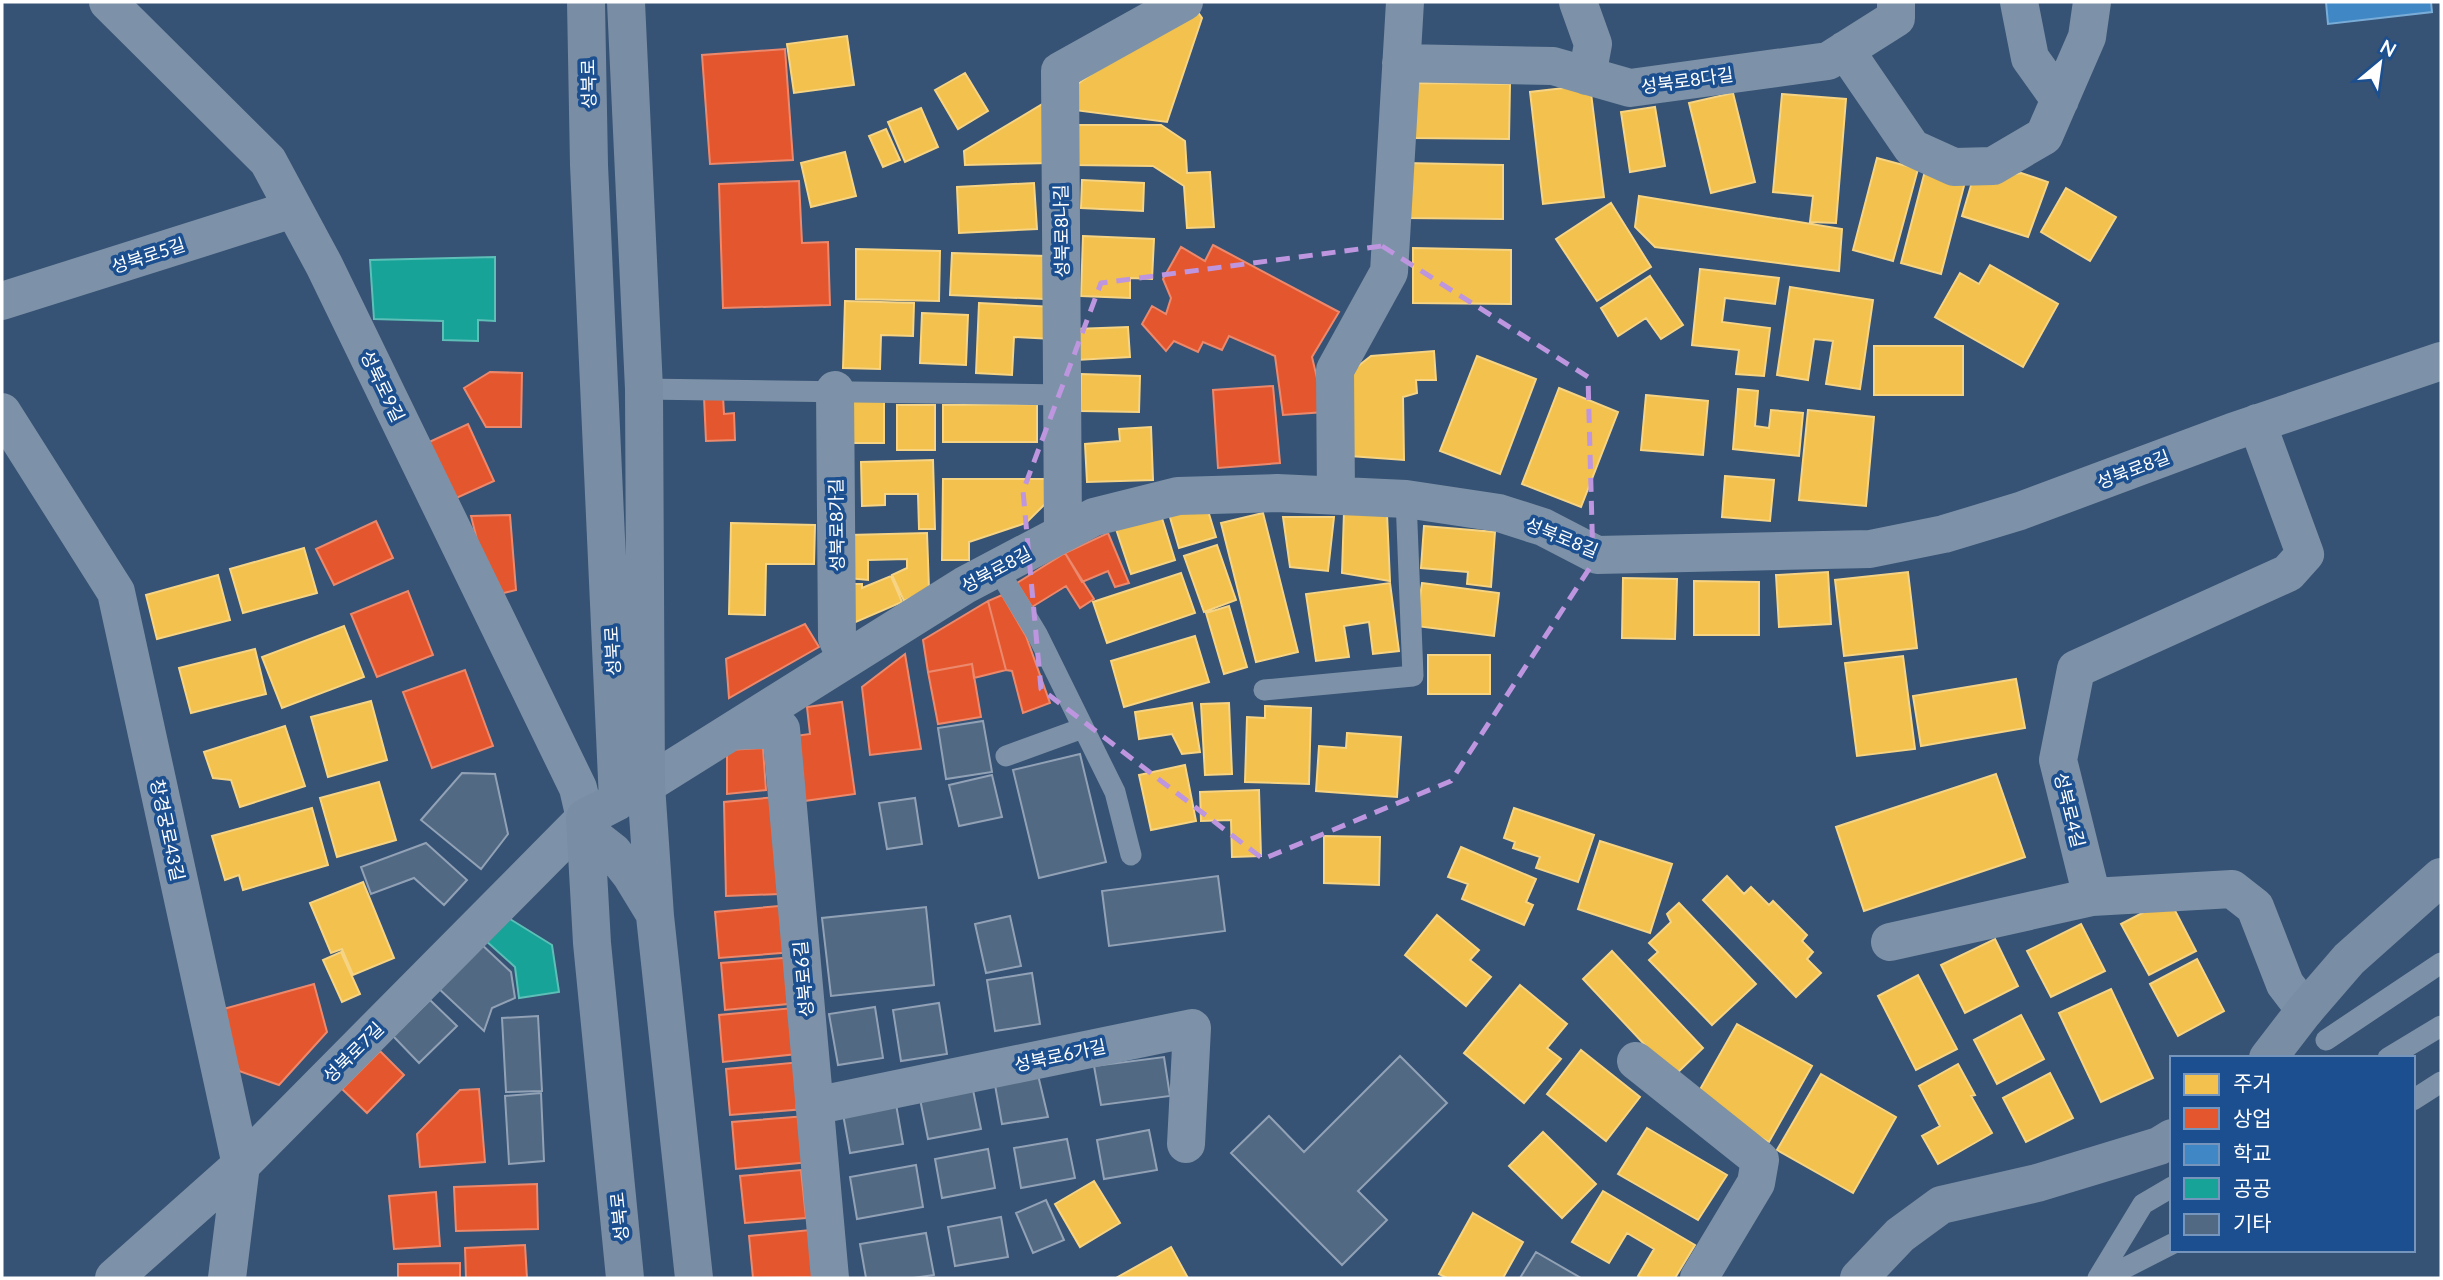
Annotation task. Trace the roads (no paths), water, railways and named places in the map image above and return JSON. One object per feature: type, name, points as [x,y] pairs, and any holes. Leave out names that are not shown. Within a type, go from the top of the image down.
[{"type":"main road","name":"성북로","points":[[586,2],[590,179],[618,801],[585,818],[592,943],[625,1278]]},
{"type":"main road","name":"성북로","points":[[626,2],[645,389],[646,785],[655,916],[694,1278]]},
{"type":"main road","points":[[585,818],[590,834],[613,852],[631,875],[655,916]]},
{"type":"main road","points":[[2271,1056],[2316,1025],[2349,959],[2441,877]]},
{"type":"main road","points":[[1859,1278],[1900,1235],[1941,1205],[2037,1183],[2159,1146],[2170,1139]]},
{"type":"street","name":"성북로9길","points":[[108,2],[268,160],[330,278],[578,788],[585,818]]},
{"type":"street","name":"성북로8나길","points":[[1063,533],[1060,71],[1184,2]]},
{"type":"street","points":[[1336,495],[1335,370],[1389,272],[1405,2]]},
{"type":"street","points":[[1578,2],[1593,44],[1587,76]]},
{"type":"street","name":"성북로8다길","points":[[1401,62],[1553,66],[1630,88],[1828,61],[1896,18],[1896,2]]},
{"type":"street","points":[[2019,2],[2030,58],[2060,100]]},
{"type":"street","points":[[1845,50],[1912,148],[1954,167],[1993,166],[2044,136],[2087,37],[2092,2]]},
{"type":"street","name":"성북로5길","points":[[2,301],[293,209]]},
{"type":"street","name":"성북로8길","points":[[646,785],[964,585],[1094,517],[1178,496],[1277,493],[1406,499],[1499,513],[1543,527],[1597,555],[1870,549],[1944,534],[2020,511],[2257,423],[2441,360]]},
{"type":"street","name":"성북로8가길","points":[[835,390],[837,638],[846,659]]},
{"type":"street","name":"창경궁로43길","points":[[2,412],[116,592],[241,1165],[227,1278]]},
{"type":"street","name":"성북로4길","points":[[2092,897],[2058,760],[2076,669],[2288,573],[2305,554],[2257,423]]},
{"type":"street","name":"성북로6길","points":[[732,731],[781,729],[830,1278]]},
{"type":"street","name":"성북로7길","points":[[114,1278],[241,1165],[585,818]]},
{"type":"street","points":[[1891,943],[2092,897],[2232,889],[2255,907],[2285,984],[2316,1025]]},
{"type":"street","name":"성북로6가길","points":[[814,1106],[1192,1028],[1186,1144]]},
{"type":"street","points":[[1636,1061],[1760,1160],[1756,1184],[1699,1278]]},
{"type":"lane","points":[[645,389],[1063,395]]},
{"type":"lane","points":[[1264,690],[1413,676],[1406,499]]},
{"type":"lane","points":[[997,568],[1037,634],[1115,792],[1131,855]]},
{"type":"lane","points":[[1006,756],[1083,727]]},
{"type":"lane","points":[[2316,1025],[2441,963]]},
{"type":"lane","points":[[2391,1056],[2441,1026]]},
{"type":"lane","points":[[2415,1099],[2441,1082]]},
{"type":"lane","points":[[2098,1278],[2143,1204],[2170,1188]]},
{"type":"lane","points":[[2105,1278],[2170,1245]]}]
